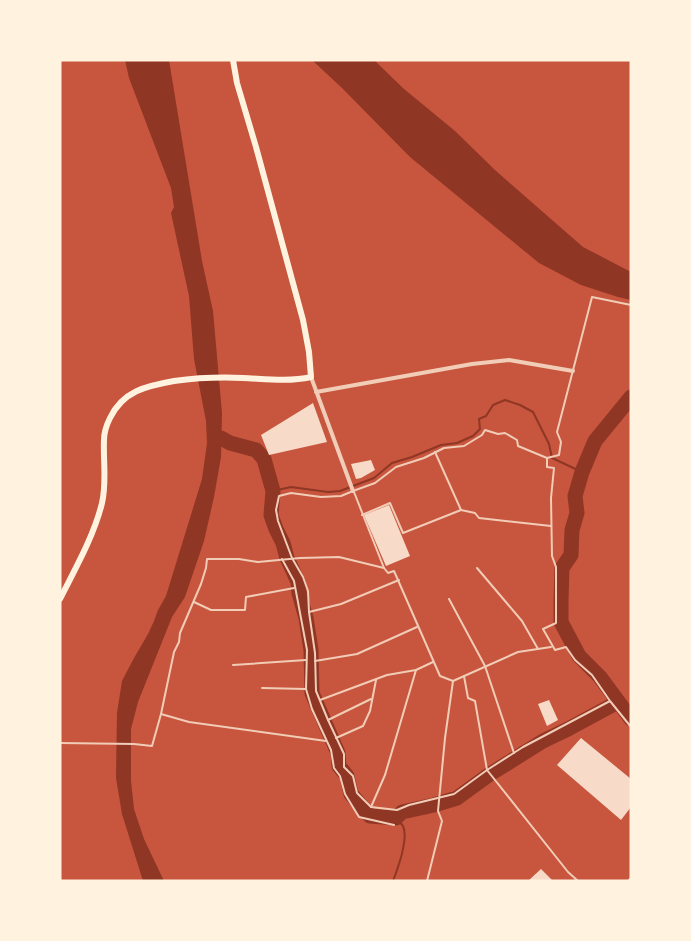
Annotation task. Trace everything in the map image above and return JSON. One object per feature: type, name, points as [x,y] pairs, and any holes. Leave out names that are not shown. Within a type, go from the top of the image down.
[{"type":"main road","points":[[60,600],[92,533],[102,504],[105,468],[104,435],[113,412],[128,395],[138,389],[175,381],[224,378],[286,381],[311,377],[303,320],[237,83],[233,60]]},
{"type":"street","points":[[316,392],[472,364],[509,360],[573,371]]},
{"type":"street","points":[[311,377],[353,490]]},
{"type":"lane","points":[[610,701],[514,753],[454,794],[397,810],[371,807],[357,793],[353,776],[344,767],[344,754],[316,691],[315,652],[308,591],[292,558],[276,510],[279,496],[291,493],[321,497],[341,496],[375,483],[396,467],[444,448],[464,446],[482,435],[485,430],[498,434],[505,433],[517,440],[518,446],[547,458],[559,455],[561,442],[557,432],[592,297],[631,304]]},
{"type":"lane","points":[[435,452],[461,510]]},
{"type":"lane","points":[[547,458],[547,467],[554,468],[551,498],[552,555],[556,567],[556,624],[543,629],[555,650],[566,647],[575,660],[592,675],[631,727]]},
{"type":"lane","points":[[353,490],[384,568],[388,573],[394,571],[399,580],[440,676],[453,681],[518,652],[552,646]]},
{"type":"lane","points":[[362,515],[390,503],[403,533],[461,510],[475,513],[479,518],[552,526]]},
{"type":"lane","points":[[60,743],[152,746],[174,652],[204,576],[207,559],[258,561],[339,557],[384,568]]},
{"type":"lane","points":[[282,559],[294,581],[307,650],[306,689],[331,750],[334,768],[340,776],[345,794],[359,817],[394,825]]},
{"type":"lane","points":[[477,568],[522,621],[538,649]]},
{"type":"lane","points":[[309,612],[341,604],[399,580]]},
{"type":"lane","points":[[194,602],[211,610],[245,610],[246,597],[295,588]]},
{"type":"lane","points":[[449,599],[485,666],[514,753]]},
{"type":"lane","points":[[315,661],[357,654],[418,627]]},
{"type":"lane","points":[[233,665],[306,660]]},
{"type":"lane","points":[[320,700],[376,679],[416,670],[434,662]]},
{"type":"lane","points":[[371,807],[385,775],[416,670]]},
{"type":"lane","points":[[464,676],[468,698],[475,701],[487,770],[562,865],[578,881]]},
{"type":"lane","points":[[336,738],[363,726],[370,711],[376,679]]},
{"type":"lane","points":[[428,881],[442,821],[438,811],[439,797],[453,681]]},
{"type":"lane","points":[[262,688],[306,689]]},
{"type":"lane","points":[[328,720],[372,699]]},
{"type":"lane","points":[[161,714],[189,722],[326,741]]},
{"type":"shaded area","points":[[125,60],[169,60],[202,261],[213,311],[222,413],[221,457],[204,541],[185,597],[172,617],[138,702],[131,729],[131,781],[134,809],[144,839],[164,881],[143,881],[122,814],[116,778],[117,713],[122,681],[166,596],[202,479],[207,443],[206,421],[194,359],[189,296],[171,213],[174,207],[171,188],[129,78]]},
{"type":"shaded area","points":[[312,60],[374,60],[583,247],[631,272],[631,300],[581,285],[539,263],[410,157]]},
{"type":"building","points":[[313,403],[327,442],[269,455],[261,435]]},
{"type":"building","points":[[371,460],[375,470],[356,479],[351,464]]},
{"type":"building","points":[[389,505],[410,556],[386,566],[364,515]]},
{"type":"building","points":[[549,700],[558,720],[547,726],[538,704]]},
{"type":"building","points":[[581,738],[631,779],[631,807],[621,820],[557,765]]},
{"type":"building","points":[[541,869],[553,881],[528,881]]},
{"type":"waterway","points":[[631,397],[595,441],[582,472],[575,496],[577,513],[572,530],[571,555],[562,568],[561,601],[561,622],[579,656],[600,677],[631,719]]},
{"type":"waterway","points":[[273,491],[291,487],[328,492],[340,491],[374,478],[392,463],[473,436],[480,429],[479,419],[486,416],[493,405],[505,400],[533,412],[549,444],[552,458],[582,472]]},
{"type":"waterway","points":[[221,438],[230,443],[256,450],[264,459],[273,491],[271,515],[298,582],[306,618],[311,650],[312,693],[338,753],[339,766],[347,776],[351,794],[370,816],[396,818],[402,812],[457,798],[543,741],[618,702]]},
{"type":"waterway","points":[[393,881],[405,838],[403,826],[396,818]]}]
